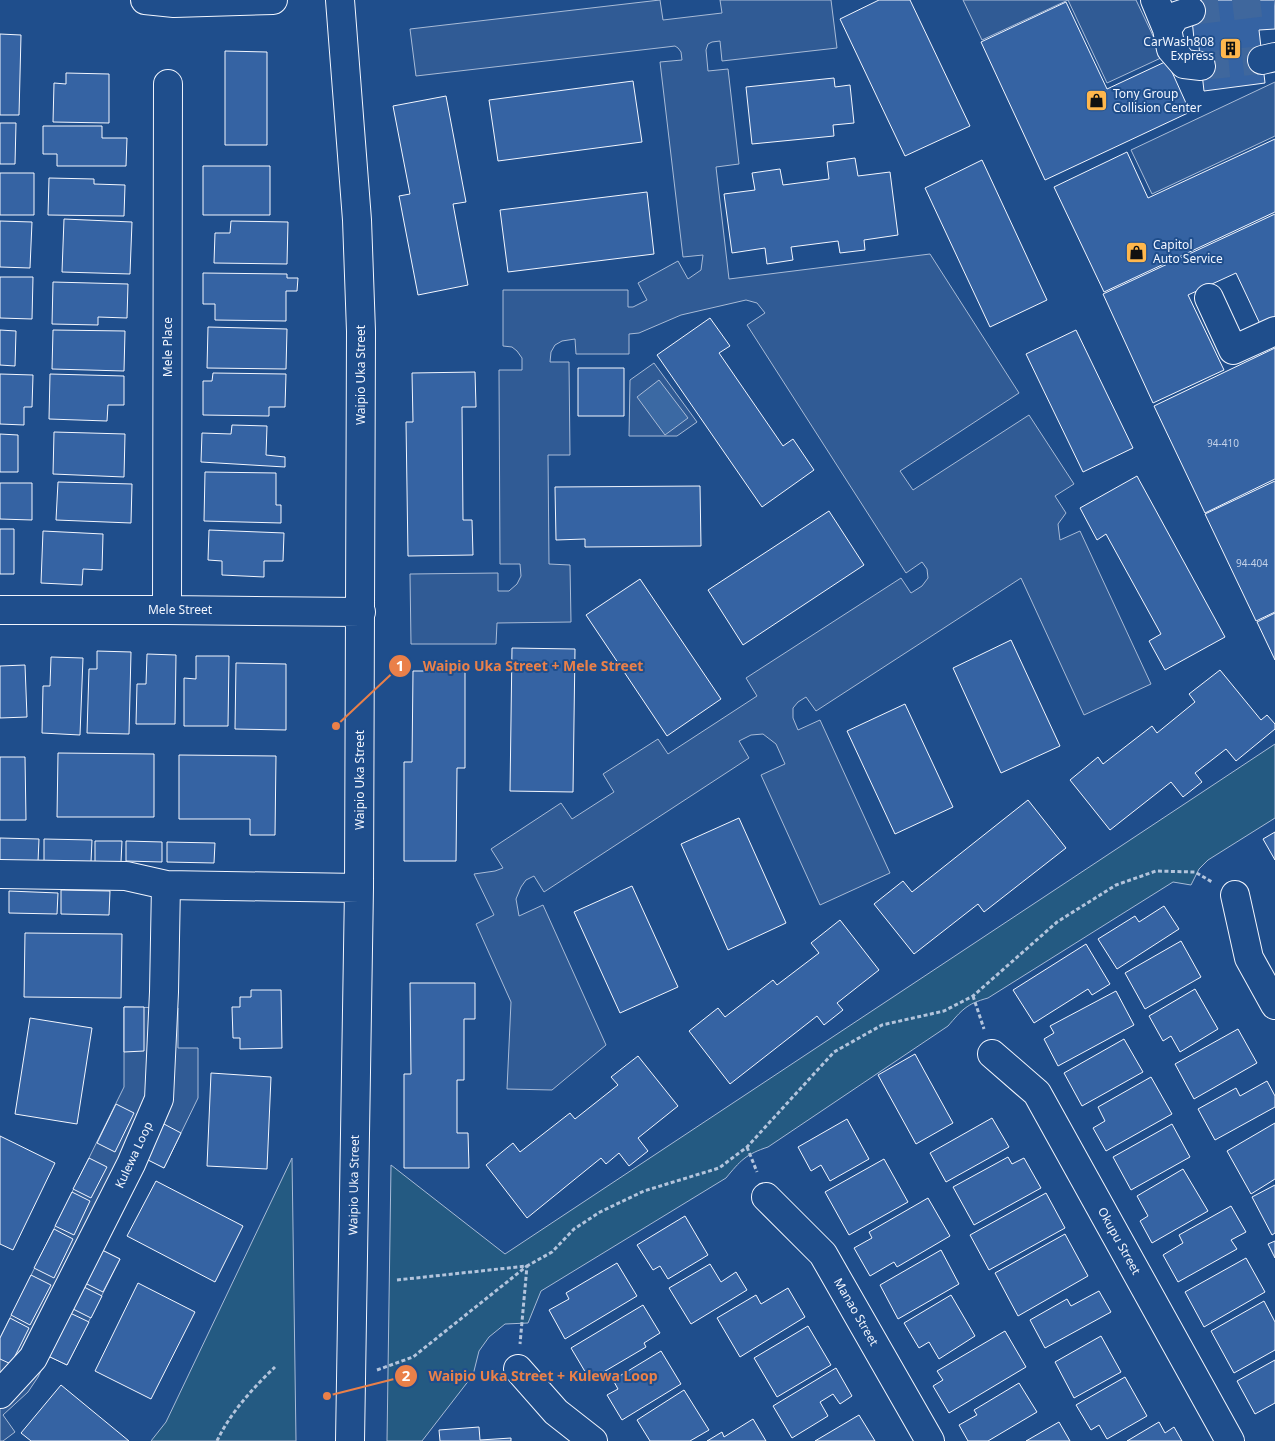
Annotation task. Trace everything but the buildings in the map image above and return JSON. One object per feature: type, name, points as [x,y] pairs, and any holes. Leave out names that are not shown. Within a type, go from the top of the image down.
[{"type":"street","points":[[145,0],[174,2],[273,0]]},
{"type":"street","name":"Waipio Uka Street","points":[[340,0],[357,220],[361,331],[359,888],[350,1441]]},
{"type":"street","points":[[1155,0],[1167,29],[1170,49],[1184,64],[1201,66]]},
{"type":"street","points":[[1167,29],[1176,16],[1191,11]]},
{"type":"street","name":"Mele Place","points":[[167,610],[168,84]]},
{"type":"street","points":[[1209,298],[1233,350],[1275,331]]},
{"type":"street","name":"Mele Street","points":[[0,610],[361,612]]},
{"type":"street","points":[[0,874],[126,876],[166,885],[359,888]]},
{"type":"street","name":"Kulewa Loop","points":[[0,1394],[33,1358],[131,1164],[159,1098],[164,992],[166,885]]},
{"type":"street","points":[[1235,895],[1249,958],[1275,1005]]},
{"type":"street","name":"Okupu Street","points":[[992,1054],[1037,1093],[1230,1441]]},
{"type":"street","name":"Manao Street","points":[[766,1197],[823,1254],[930,1441]]},
{"type":"street","points":[[518,1370],[556,1412],[593,1441]]},
{"type":"path","points":[[351,1379],[412,1357],[526,1266],[552,1252],[574,1229],[600,1212],[644,1191],[720,1168],[747,1147],[834,1052],[882,1025],[944,1011],[973,996],[1057,922],[1116,885],[1156,871],[1195,872],[1235,895]]},
{"type":"path","points":[[973,996],[992,1054]]},
{"type":"path","points":[[397,1280],[526,1266]]},
{"type":"path","points":[[518,1370],[526,1266]]},
{"type":"path","points":[[217,1441],[222,1431],[254,1387],[275,1367]]},
{"type":"shaded area","points":[[660,0],[663,20],[722,13],[720,0],[831,0],[837,48],[722,61],[720,41],[708,44],[706,50],[708,71],[728,69],[739,164],[716,167],[729,279],[930,254],[1019,393],[900,471],[913,490],[1029,415],[1074,484],[1055,496],[1066,513],[1058,524],[1060,540],[1080,531],[1151,684],[1084,715],[1021,578],[816,711],[806,697],[798,702],[793,708],[793,718],[798,730],[820,720],[890,873],[820,905],[761,775],[785,764],[776,744],[763,734],[751,735],[739,741],[749,758],[544,892],[534,876],[526,880],[521,887],[516,899],[519,916],[543,905],[606,1045],[552,1090],[507,1089],[511,1002],[476,924],[494,915],[474,874],[503,868],[491,849],[561,803],[572,819],[614,792],[603,774],[658,739],[668,754],[757,696],[746,678],[901,578],[911,593],[922,586],[928,578],[927,569],[922,562],[906,573],[747,325],[765,313],[757,303],[746,300],[681,315],[639,333],[629,334],[629,354],[576,354],[575,339],[562,341],[555,345],[551,352],[550,362],[569,362],[570,455],[548,455],[549,564],[570,565],[571,622],[497,623],[496,644],[411,644],[410,574],[498,573],[498,591],[509,591],[517,584],[521,576],[520,564],[500,564],[499,370],[522,370],[522,358],[517,351],[512,347],[503,346],[503,290],[628,290],[628,307],[633,307],[647,300],[638,283],[678,261],[688,279],[701,270],[703,255],[683,257],[660,62],[682,60],[681,52],[678,48],[675,46],[416,76],[410,29]]},
{"type":"shaded area","points":[[963,0],[1068,0],[982,40]]},
{"type":"shaded area","points":[[1068,0],[1136,0],[1163,57],[1107,83]]},
{"type":"shaded area","points":[[1275,82],[1275,136],[1152,194],[1131,150]]},
{"type":"shaded area","points":[[654,363],[697,422],[677,436],[629,436],[630,380]]},
{"type":"shaded area","points":[[659,380],[688,418],[665,435],[637,397]]},
{"type":"shaded area","points":[[1275,744],[1275,818],[1208,860],[1199,869],[1191,885],[1173,882],[988,998],[969,1005],[948,1026],[768,1147],[754,1152],[744,1159],[726,1178],[541,1291],[528,1323],[505,1324],[489,1337],[479,1351],[473,1375],[422,1441],[387,1441],[391,1165],[505,1254]]},
{"type":"shaded area","points":[[124,1007],[178,1008],[178,1048],[198,1048],[198,1098],[164,1168],[147,1159],[102,1250],[120,1259],[67,1365],[48,1356],[28,1392],[3,1415],[15,1432],[3,1441],[0,1441],[0,1338],[124,1087]]},
{"type":"shaded area","points":[[292,1158],[296,1441],[151,1441],[166,1422]]},
{"type":"tunnel","points":[[1191,11],[1275,1]]},
{"type":"tunnel","points":[[1201,66],[1262,60]]},
{"type":"place","name":"CarWash808 Express","points":[[1230,49]]},
{"type":"place","name":"Tony Group Collision Center","points":[[1097,101]]},
{"type":"place","name":"Capitol Auto Service","points":[[1137,252]]},
{"type":"place","name":"Waipio Uka Street + Mele Street","points":[[336,726]]},
{"type":"place","name":"Waipio Uka Street + Kulewa Loop","points":[[327,1396]]}]
